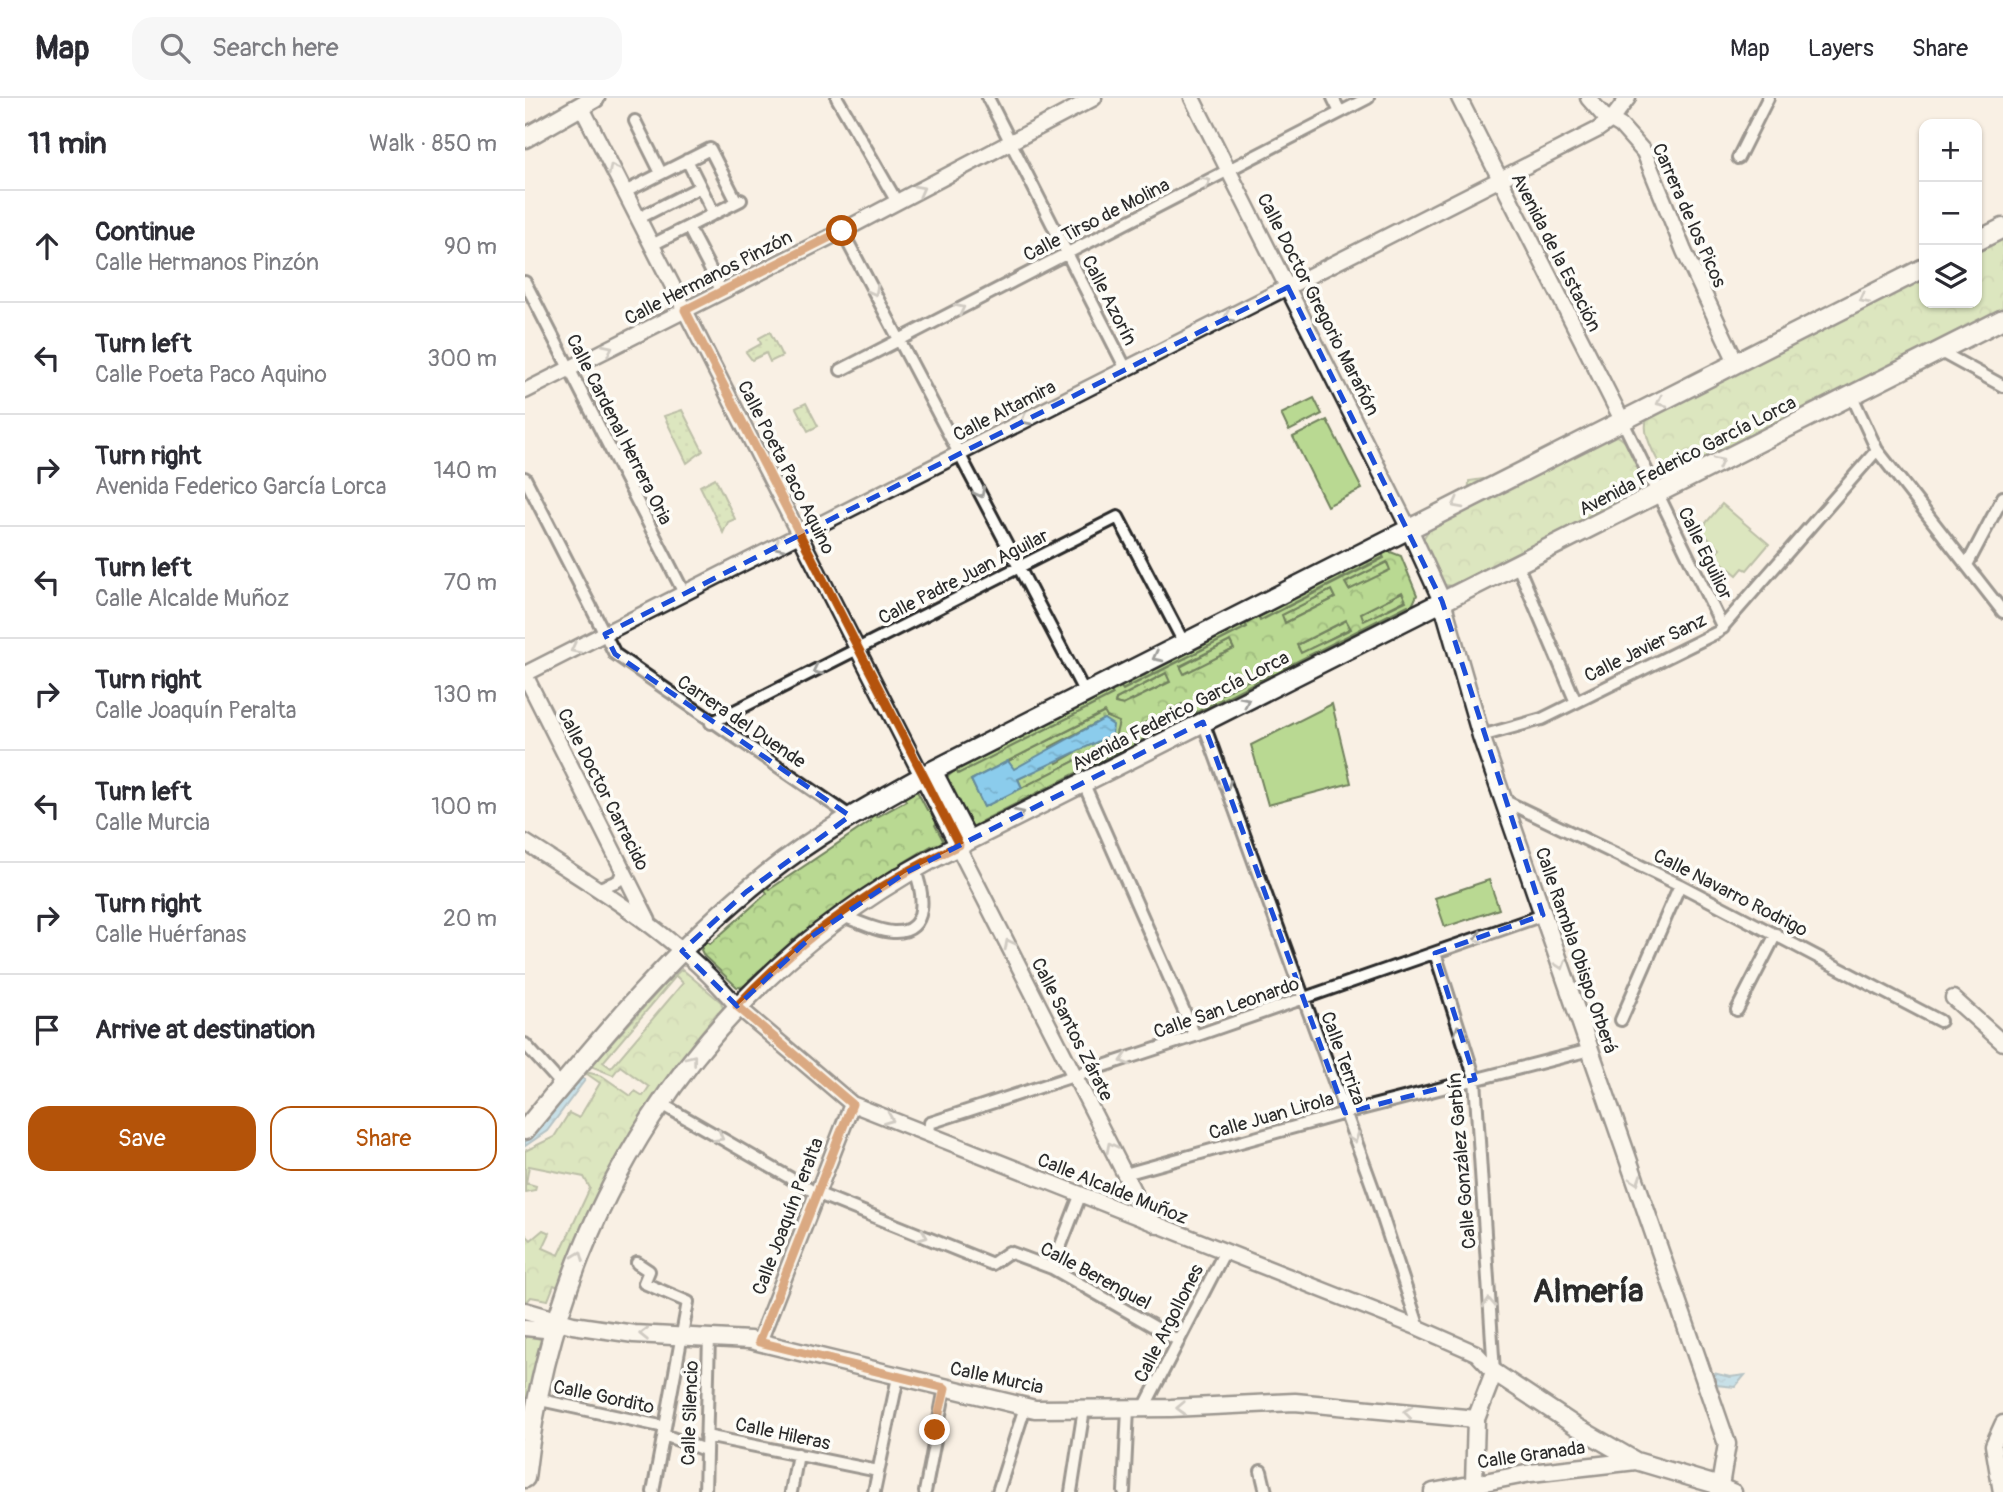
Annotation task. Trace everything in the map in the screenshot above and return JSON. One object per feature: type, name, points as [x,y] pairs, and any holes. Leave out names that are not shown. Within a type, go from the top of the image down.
[{"type":"main road","points":[[525,138],[578,103]]},
{"type":"main road","points":[[1982,239],[2003,228]]},
{"type":"main road","points":[[525,1130],[682,951],[766,875],[850,816],[928,773],[1919,271]]},
{"type":"main road","name":"Avenida Federico García Lorca","points":[[525,1478],[536,1399],[556,1326],[596,1215],[630,1150],[660,1103],[737,1006],[785,959],[840,915],[914,868],[964,842],[2003,319]]},
{"type":"main road","name":"Calle Rambla Obispo Orberá","points":[[1409,529],[1442,601],[1481,736],[1727,1444],[1720,1488]]},
{"type":"main road","name":"Calle Murcia","points":[[525,1311],[556,1326],[759,1342],[1025,1407],[1084,1409],[1296,1402],[1476,1419]]},
{"type":"main road","points":[[1474,1483],[1476,1419],[1494,1371],[1599,1441],[1636,1461],[1720,1488]]},
{"type":"main road","points":[[1595,1467],[1600,1457],[1599,1441]]},
{"type":"main road","name":"Calle Granada","points":[[1433,1492],[1474,1483],[1636,1461]]},
{"type":"street","points":[[837,98],[897,202]]},
{"type":"street","name":"Calle Azorín","points":[[988,98],[1126,369]]},
{"type":"street","name":"Calle Hermanos Pinzón","points":[[525,391],[842,231],[1094,98]]},
{"type":"street","name":"Calle Doctor Gregorio Marañón","points":[[1192,98],[1409,529]]},
{"type":"street","points":[[1333,98],[1341,112]]},
{"type":"street","name":"Calle Tirso de Molina","points":[[841,370],[1368,98]]},
{"type":"street","name":"Avenida de la Estación","points":[[1459,98],[1623,422]]},
{"type":"street","name":"Carrera de los Picos","points":[[1588,98],[1621,126],[1644,152],[1684,251],[1737,364]]},
{"type":"street","points":[[1611,120],[1628,98]]},
{"type":"street","points":[[1738,158],[1768,98]]},
{"type":"street","name":"Calle Poeta Paco Aquino","points":[[578,103],[859,649],[964,842]]},
{"type":"street","name":"Calle Altamira","points":[[525,675],[1500,180],[1611,120]]},
{"type":"street","points":[[635,121],[661,173]]},
{"type":"street","points":[[625,192],[710,149],[739,201],[652,245]]},
{"type":"street","points":[[687,160],[714,214]]},
{"type":"street","points":[[639,218],[700,187]]},
{"type":"street","points":[[688,227],[722,292]]},
{"type":"street","points":[[842,231],[1085,693]]},
{"type":"street","name":"Calle Cardenal Herrera Oria","points":[[525,282],[684,593]]},
{"type":"street","points":[[1941,352],[2003,386]]},
{"type":"street","points":[[1851,396],[1877,450],[2003,612]]},
{"type":"street","name":"Calle Eguilior","points":[[1623,422],[1723,628]]},
{"type":"street","name":"Calle Javier Sanz","points":[[1481,736],[1542,719],[1575,700],[1649,667],[1723,628],[1877,450]]},
{"type":"street","points":[[525,478],[605,634]]},
{"type":"street","points":[[1967,565],[2003,497]]},
{"type":"street","name":"Calle Padre Juan Aguilar","points":[[711,723],[1118,517],[1184,643]]},
{"type":"street","points":[[1517,564],[1575,700]]},
{"type":"street","points":[[1716,612],[1739,609]]},
{"type":"street","name":"Carrera del Duende","points":[[605,634],[615,654],[711,723],[850,816]]},
{"type":"street","name":"Calle Doctor Carracido","points":[[525,675],[648,921]]},
{"type":"street","name":"Calle Terriza","points":[[1203,722],[1345,1113],[1419,1328]]},
{"type":"street","points":[[1083,782],[1195,1036]]},
{"type":"street","name":"Calle Navarro Rodrigo","points":[[1503,800],[1776,934],[1940,1021]]},
{"type":"street","points":[[525,842],[648,921]]},
{"type":"street","name":"Calle Santos Zárate","points":[[964,842],[1125,1174],[1138,1212],[1158,1226]]},
{"type":"street","points":[[840,915],[892,932],[902,931],[915,924],[922,911],[923,896],[914,868]]},
{"type":"street","points":[[597,889],[618,881],[624,869]]},
{"type":"street","points":[[1621,1020],[1680,886]]},
{"type":"street","name":"Calle San Leonardo","points":[[929,1135],[930,1123],[1195,1036],[1543,915]]},
{"type":"street","name":"Calle Alcalde Muñoz","points":[[648,921],[737,1006],[852,1104],[1080,1196],[1138,1212]]},
{"type":"street","points":[[1737,1010],[1776,934]]},
{"type":"street","name":"Calle González Garbín","points":[[1435,953],[1475,1079],[1494,1371]]},
{"type":"street","points":[[1953,998],[2003,1043]]},
{"type":"street","points":[[525,1044],[562,1085],[525,1117]]},
{"type":"street","name":"Calle Juan Lirola","points":[[1125,1174],[1345,1113],[1590,1050]]},
{"type":"street","name":"Calle Berenguel","points":[[660,1103],[816,1193],[956,1255],[992,1264],[1006,1252],[1013,1252],[1052,1268],[1179,1341]]},
{"type":"street","name":"Calle Joaquín Peralta","points":[[759,1342],[852,1104]]},
{"type":"street","points":[[1052,1268],[1080,1196]]},
{"type":"street","name":"Calle Alcalde Muñoz","points":[[1158,1226],[1419,1328],[1476,1353],[1494,1371]]},
{"type":"street","name":"Calle Argollones","points":[[1136,1408],[1179,1341],[1224,1253]]},
{"type":"street","points":[[638,1263],[649,1271],[644,1283],[688,1302],[653,1492]]},
{"type":"street","points":[[525,1328],[556,1326]]},
{"type":"street","name":"Calle Silencio","points":[[705,1492],[709,1336]]},
{"type":"street","points":[[874,1492],[898,1377]]},
{"type":"street","points":[[925,1492],[945,1388]]},
{"type":"street","name":"Calle Gordito","points":[[536,1399],[664,1431],[705,1450]]},
{"type":"street","points":[[998,1492],[1025,1407]]},
{"type":"street","points":[[1124,1492],[1136,1408]]},
{"type":"street","points":[[1071,1492],[1084,1409]]},
{"type":"street","points":[[2001,1492],[1993,1445],[2003,1423]]},
{"type":"street","name":"Calle Hileras","points":[[706,1436],[878,1471]]},
{"type":"street","points":[[791,1492],[798,1454]]},
{"type":"street","points":[[1261,1471],[1265,1492]]},
{"type":"highlighted area","points":[[1288,287],[1442,601],[1543,915],[1435,953],[1475,1079],[1345,1113],[1203,722],[905,873],[812,936],[737,1006],[682,951],[746,892],[850,816],[615,654],[605,634]]},
{"type":"green space","points":[[2003,238],[2003,309],[1672,476],[1657,460],[1647,434],[1647,420],[1919,281],[1919,308],[1982,308],[1982,248]]},
{"type":"green space","points":[[770,332],[782,356],[770,362],[766,353],[752,360],[746,352],[761,344],[759,338]]},
{"type":"green space","points":[[1314,398],[1322,414],[1289,431],[1281,414]]},
{"type":"green space","points":[[806,403],[818,426],[808,431],[796,408]]},
{"type":"green space","points":[[682,410],[703,451],[687,463],[664,416]]},
{"type":"green space","points":[[1327,420],[1362,489],[1327,506],[1293,437]]},
{"type":"green space","points":[[1615,435],[1626,443],[1634,455],[1646,481],[1644,490],[1453,586],[1445,585],[1423,539],[1428,531],[1468,509],[1469,481],[1545,470]]},
{"type":"green space","points":[[715,478],[735,519],[728,522],[723,533],[700,486]]},
{"type":"green space","points":[[1722,504],[1769,544],[1747,570],[1743,568],[1737,575],[1714,556],[1720,548],[1699,531]]},
{"type":"green space","points":[[1388,551],[1401,556],[1417,595],[1411,608],[1408,605],[1284,668],[1286,672],[1273,678],[1271,674],[1138,742],[1139,746],[1130,751],[1127,747],[982,821],[984,825],[973,828],[964,810],[961,811],[947,777],[956,770],[958,774],[1113,695],[1111,691],[1120,686],[1123,690],[1247,627],[1245,623],[1258,617],[1260,621],[1384,558],[1382,553]],"holes":[[[1387,562],[1390,570],[1349,590],[1345,583]],[[1331,590],[1335,598],[1285,623],[1282,615]],[[1402,592],[1406,601],[1364,621],[1361,613]],[[1346,620],[1351,629],[1301,653],[1297,645]],[[1230,641],[1234,649],[1184,674],[1180,666]],[[1246,672],[1249,680],[1200,705],[1196,697]],[[1166,673],[1170,682],[1123,705],[1115,703],[1116,699]],[[1182,704],[1186,712],[1136,737],[1132,736],[1135,728]],[[1104,712],[1107,717],[1119,722],[1116,734],[1118,739],[984,807],[971,780]]]},
{"type":"green space","points":[[1382,553],[1384,557],[1259,621],[1258,617]]},
{"type":"green space","points":[[1386,562],[1391,570],[1349,591],[1345,583]]},
{"type":"green space","points":[[1331,590],[1335,598],[1285,623],[1281,615]]},
{"type":"green space","points":[[1402,592],[1406,600],[1364,621],[1360,613]]},
{"type":"green space","points":[[1408,604],[1411,608],[1286,672],[1283,668]]},
{"type":"green space","points":[[1347,620],[1351,628],[1301,654],[1297,645]]},
{"type":"green space","points":[[1245,623],[1247,627],[1122,690],[1120,686]]},
{"type":"green space","points":[[1230,641],[1234,649],[1184,675],[1180,667]]},
{"type":"green space","points":[[1245,672],[1250,680],[1200,705],[1196,697]]},
{"type":"green space","points":[[1166,673],[1171,681],[1123,705],[1115,703],[1116,699]]},
{"type":"green space","points":[[1271,674],[1273,678],[1139,746],[1137,742]]},
{"type":"green space","points":[[1111,691],[1113,695],[958,774],[956,770]]},
{"type":"green space","points":[[1182,704],[1186,712],[1136,737],[1132,736],[1135,728]]},
{"type":"green space","points":[[1332,704],[1351,783],[1268,805],[1251,745]]},
{"type":"green space","points":[[1105,712],[1107,717],[1119,722],[1118,739],[1022,788],[1018,779],[1056,760],[1057,763],[1111,732],[1104,719],[1013,770],[1008,761]]},
{"type":"green space","points":[[1128,747],[1130,751],[984,825],[982,821]]},
{"type":"green space","points":[[917,791],[927,810],[933,809],[939,820],[935,825],[945,844],[934,850],[931,846],[903,863],[905,867],[899,870],[896,867],[805,931],[807,935],[804,938],[800,934],[749,980],[752,984],[746,988],[737,987],[704,956],[701,950],[706,941],[710,944],[767,893],[764,889],[770,889],[871,821],[869,816],[874,813],[877,817],[906,801],[904,796]]},
{"type":"green space","points":[[897,866],[899,870],[807,935],[804,931]]},
{"type":"green space","points":[[1489,880],[1499,909],[1445,927],[1435,898]]},
{"type":"green space","points":[[682,969],[721,1002],[724,1011],[720,1016],[717,1013],[668,1076],[627,1139],[576,1240],[561,1276],[565,1278],[561,1288],[554,1285],[548,1300],[531,1297],[525,1304],[525,1234],[531,1240],[543,1230],[550,1233],[543,1248],[559,1255],[590,1188],[584,1177],[529,1166],[526,1183],[536,1186],[535,1190],[525,1192],[525,1151],[554,1137],[569,1113],[579,1118],[600,1083],[587,1074],[582,1075],[586,1072],[602,1076],[631,1096],[635,1091],[643,1096],[649,1087],[620,1066],[613,1075],[591,1066],[665,984]],"holes":[[[676,976],[683,983],[611,1068],[603,1062]]]},
{"type":"green space","points":[[525,1335],[544,1340],[525,1421]]},
{"type":"water","points":[[1104,719],[1113,725],[1112,735],[1018,779],[1022,788],[984,807],[971,780],[1008,761],[1014,769]]},
{"type":"water","points":[[581,1077],[585,1080],[547,1131],[525,1146],[525,1140]]},
{"type":"water","points":[[1709,1372],[1730,1377],[1745,1375],[1735,1387],[1716,1385]]},
{"type":"district","name":"Almería","points":[[1588,1290]]},
{"type":"route","points":[[842,231],[685,310],[959,845],[905,873],[840,915],[785,959],[737,1006],[852,1104],[759,1342],[945,1388],[935,1430]]}]
